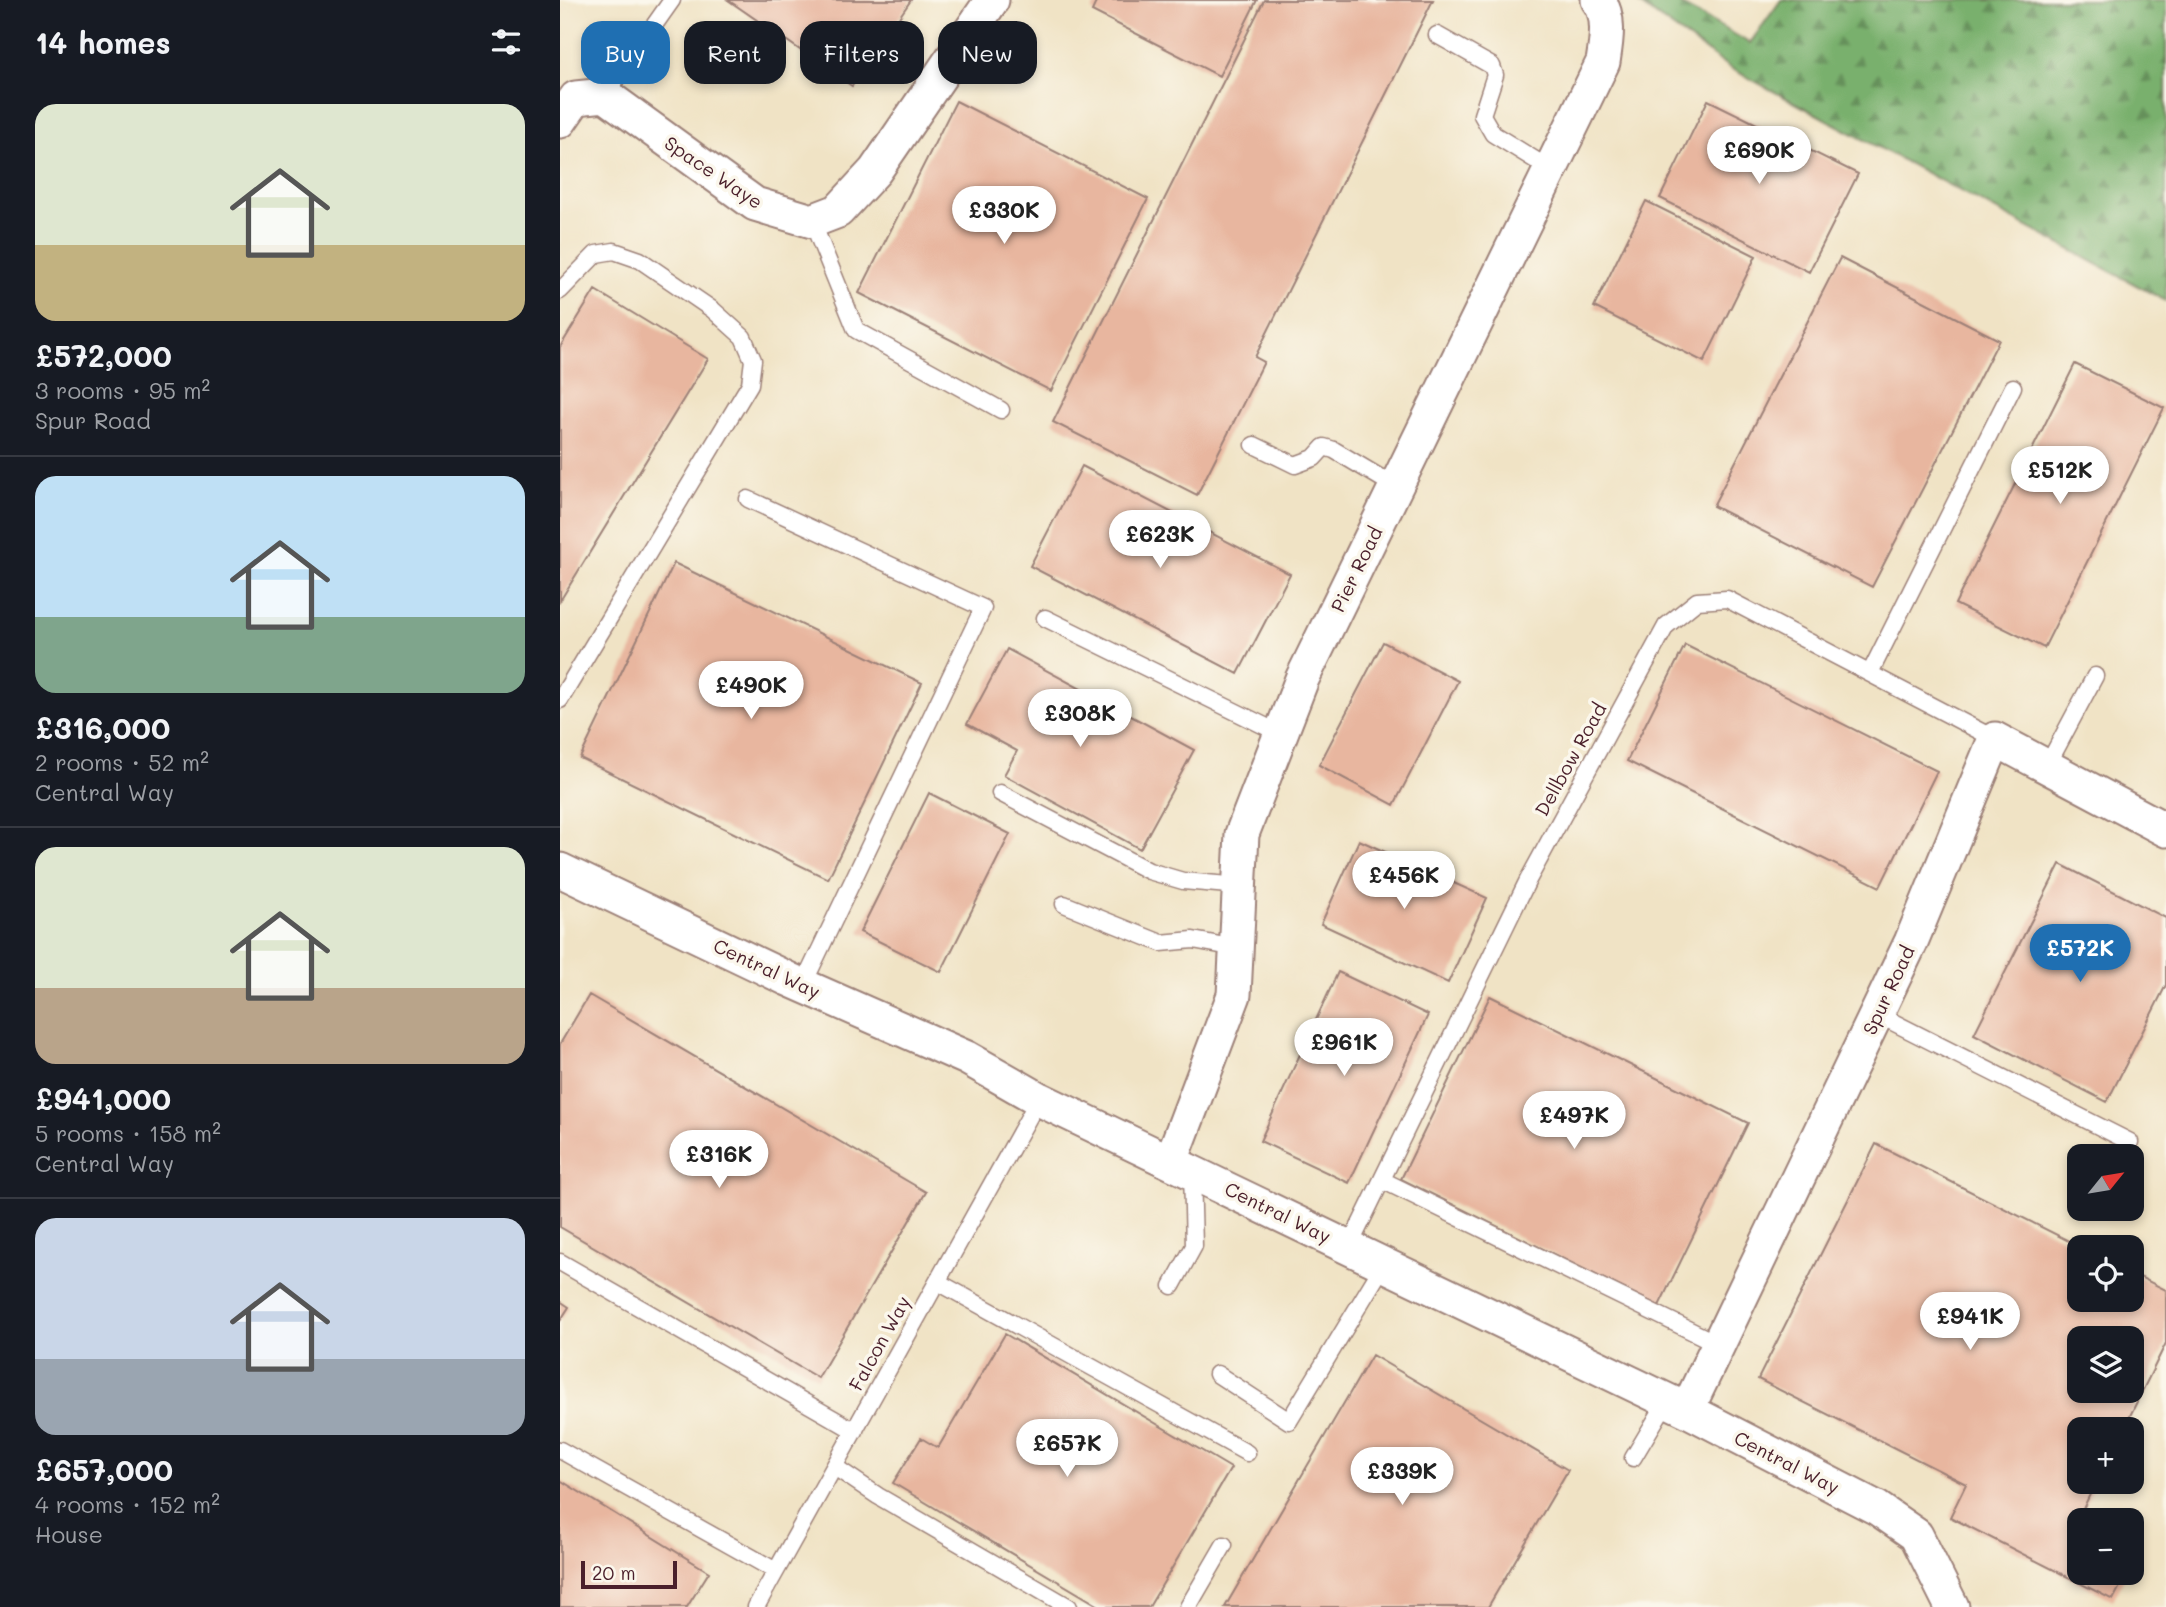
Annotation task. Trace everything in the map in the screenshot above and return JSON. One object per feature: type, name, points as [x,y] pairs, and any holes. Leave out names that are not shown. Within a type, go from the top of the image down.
[{"type":"street","points":[[812,221],[838,211],[875,171],[992,0]]},
{"type":"street","name":"Pier Road","points":[[1181,1166],[1234,995],[1242,834],[1302,679],[1603,62],[1607,34],[1601,2]]},
{"type":"street","name":"Space Waye","points":[[575,100],[755,204],[812,221]]},
{"type":"street","points":[[1995,739],[2166,830]]},
{"type":"street","name":"Spur Road","points":[[1677,1406],[1718,1344],[1877,1014],[1911,942],[1995,739]]},
{"type":"street","name":"Central Way","points":[[560,870],[803,985],[967,1058],[1039,1099],[1677,1406],[1877,1508],[1916,1535],[1952,1607]]},
{"type":"lane","points":[[575,100],[672,0]]},
{"type":"lane","points":[[1437,35],[1492,66],[1495,75],[1482,115],[1493,134],[1550,169]]},
{"type":"lane","points":[[812,221],[856,330],[1001,410]]},
{"type":"lane","points":[[560,291],[584,262],[596,254],[614,251],[640,260],[713,310],[743,337],[753,360],[750,384],[560,700]]},
{"type":"lane","points":[[1870,673],[2013,387]]},
{"type":"lane","points":[[1254,445],[1295,465],[1314,458],[1324,447],[1334,450],[1396,487]]},
{"type":"lane","points":[[748,499],[982,608],[803,985]]},
{"type":"lane","name":"Dellbow Road","points":[[1349,1247],[1528,880],[1666,626],[1697,601],[1727,599],[1995,739]]},
{"type":"lane","points":[[1045,618],[1281,734]]},
{"type":"lane","points":[[2047,766],[2095,676]]},
{"type":"lane","points":[[1000,793],[1149,871],[1183,881],[1240,886]]},
{"type":"lane","points":[[1064,904],[1161,943],[1193,940],[1236,948]]},
{"type":"lane","points":[[1877,1014],[2130,1142]]},
{"type":"lane","name":"Falcon Way","points":[[756,1607],[1039,1099]]},
{"type":"lane","points":[[1172,1286],[1194,1246],[1181,1166]]},
{"type":"lane","points":[[1382,1180],[1718,1344]]},
{"type":"lane","points":[[560,1262],[855,1431]]},
{"type":"lane","points":[[1217,1374],[1289,1421],[1384,1264]]},
{"type":"lane","points":[[938,1282],[1247,1453]]},
{"type":"lane","points":[[1633,1458],[1677,1406]]},
{"type":"lane","points":[[560,1450],[776,1572]]},
{"type":"lane","points":[[835,1467],[878,1496],[1069,1607]]},
{"type":"lane","points":[[1188,1607],[1224,1545]]},
{"type":"green space","points":[[1634,0],[1673,0],[1750,43],[1781,0],[2166,0],[2166,301],[1730,68]]},
{"type":"building","points":[[728,0],[911,0],[897,21],[800,21],[800,50],[786,40],[786,21],[758,21]]},
{"type":"building","points":[[1097,0],[1257,0],[1219,76],[1092,11]]},
{"type":"building","points":[[1264,0],[1433,0],[1255,357],[1264,362],[1197,495],[1053,422]]},
{"type":"building","points":[[1708,100],[1858,174],[1809,272],[1660,198]]},
{"type":"building","points":[[956,101],[1148,199],[1051,391],[859,293]]},
{"type":"building","points":[[1646,201],[1756,256],[1704,362],[1594,307]]},
{"type":"building","points":[[1840,258],[1999,340],[1872,587],[1713,506]]},
{"type":"building","points":[[595,290],[708,359],[560,601],[560,347]]},
{"type":"building","points":[[2075,364],[2164,408],[2044,648],[1955,604]]},
{"type":"building","points":[[1082,466],[1290,574],[1238,674],[1030,566]]},
{"type":"building","points":[[674,563],[922,683],[828,879],[580,758]]},
{"type":"building","points":[[1383,642],[1458,681],[1394,805],[1319,765]]},
{"type":"building","points":[[1685,645],[1937,771],[1880,887],[1627,761]]},
{"type":"building","points":[[1007,649],[1194,750],[1140,849],[1004,775],[1017,751],[967,724]]},
{"type":"building","points":[[929,793],[1010,834],[941,972],[860,932]]},
{"type":"building","points":[[1359,840],[1487,898],[1448,983],[1321,924]]},
{"type":"building","points":[[2060,864],[2166,918],[2166,985],[2107,1102],[1974,1034]]},
{"type":"building","points":[[1338,972],[1428,1015],[1349,1183],[1260,1141]]},
{"type":"building","points":[[589,995],[926,1192],[818,1378],[560,1227],[560,1044]]},
{"type":"building","points":[[1490,996],[1748,1123],[1659,1306],[1401,1179]]},
{"type":"building","points":[[1876,1144],[2067,1240],[2067,1312],[2144,1312],[2144,1279],[2166,1290],[2166,1343],[2144,1388],[2144,1326],[2067,1326],[2067,1403],[2136,1403],[2129,1417],[2067,1417],[2067,1494],[2090,1494],[2083,1508],[2067,1508],[2067,1577],[1950,1517],[1966,1484],[1758,1379]]},
{"type":"building","points":[[560,1301],[569,1307],[560,1321]]},
{"type":"building","points":[[1005,1334],[1231,1468],[1149,1607],[1101,1607],[893,1483],[921,1438],[938,1448]]},
{"type":"building","points":[[1372,1355],[1568,1470],[1488,1607],[1225,1607]]},
{"type":"building","points":[[560,1480],[709,1572],[687,1607],[560,1607]]},
{"type":"building","points":[[2084,1585],[2121,1585],[2113,1600]]}]
